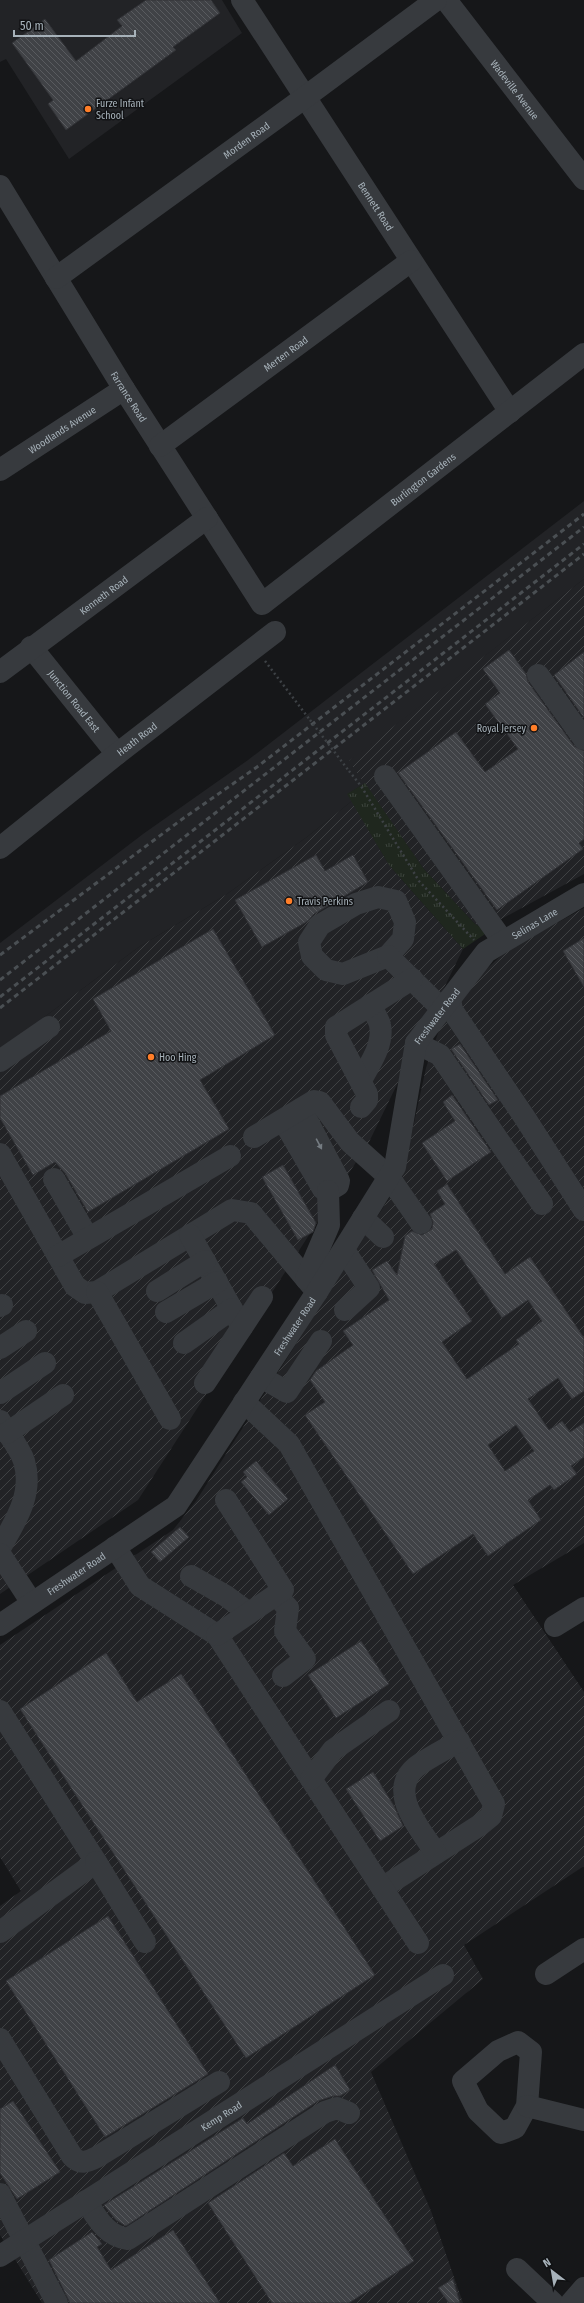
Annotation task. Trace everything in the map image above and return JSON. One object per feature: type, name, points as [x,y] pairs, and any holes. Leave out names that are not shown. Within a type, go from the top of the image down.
[{"type":"street","name":"Bennett Road","points":[[242,0],[304,98],[510,412]]},
{"type":"street","name":"Morden Road","points":[[56,278],[436,0]]},
{"type":"street","name":"Wadeville Avenue","points":[[446,0],[584,179]]},
{"type":"street","name":"Farrance Road","points":[[0,186],[160,446],[262,604]]},
{"type":"street","name":"Merten Road","points":[[160,446],[411,261]]},
{"type":"street","name":"Burlington Gardens","points":[[262,604],[584,354]]},
{"type":"street","name":"Woodlands Avenue","points":[[0,470],[124,388]]},
{"type":"street","name":"Kenneth Road","points":[[0,672],[207,518]]},
{"type":"street","name":"Heath Road","points":[[0,848],[117,754],[275,632]]},
{"type":"street","name":"Junction Road East","points":[[32,647],[117,754]]},
{"type":"street","points":[[538,675],[584,739]]},
{"type":"street","points":[[385,776],[494,946]]},
{"type":"street","name":"Selinas Lane","points":[[494,946],[584,894]]},
{"type":"street","name":"Freshwater Road","points":[[0,1625],[176,1506],[261,1377],[312,1286],[344,1250],[395,1167],[416,1043],[494,946]]},
{"type":"street","points":[[388,956],[412,979],[452,1010],[521,1112],[584,1210]]},
{"type":"street","points":[[361,1107],[367,1100],[367,1094],[335,1031],[336,1027],[412,979]]},
{"type":"street","points":[[361,1080],[377,1049],[380,1037],[380,1024],[370,1006]]},
{"type":"street","points":[[0,1061],[49,1027]]},
{"type":"street","points":[[416,1043],[440,1054],[542,1204]]},
{"type":"street","points":[[254,1137],[314,1101],[320,1102],[350,1142],[389,1176],[421,1223]]},
{"type":"street","points":[[292,1114],[323,1189],[328,1191],[329,1225],[312,1286]]},
{"type":"street","points":[[0,1154],[75,1286],[85,1293],[97,1292],[232,1210],[251,1213],[312,1286]]},
{"type":"street","points":[[58,1256],[230,1156]]},
{"type":"street","points":[[54,1179],[88,1238]]},
{"type":"street","points":[[363,1218],[383,1237]]},
{"type":"street","points":[[190,1235],[237,1318]]},
{"type":"street","points":[[344,1250],[369,1288],[345,1310]]},
{"type":"street","points":[[157,1291],[205,1261]]},
{"type":"street","points":[[166,1312],[217,1282]]},
{"type":"street","points":[[97,1292],[170,1419]]},
{"type":"street","points":[[184,1343],[237,1318],[262,1297]]},
{"type":"street","points":[[205,1383],[237,1318]]},
{"type":"street","points":[[0,1348],[26,1331]]},
{"type":"street","points":[[261,1377],[287,1392],[321,1341]]},
{"type":"street","points":[[0,1393],[45,1363]]},
{"type":"street","points":[[0,1548],[23,1506],[26,1486],[24,1461],[3,1427],[63,1395]]},
{"type":"street","points":[[244,1402],[289,1444],[494,1804],[493,1812],[480,1825],[382,1888]]},
{"type":"street","points":[[217,1636],[283,1590],[226,1500]]},
{"type":"street","points":[[115,1547],[140,1586],[217,1636],[418,1943]]},
{"type":"street","points":[[0,1554],[32,1603]]},
{"type":"street","points":[[191,1576],[226,1596],[249,1613]]},
{"type":"street","points":[[276,1595],[288,1608],[285,1631],[305,1659],[283,1676]]},
{"type":"street","points":[[555,1626],[584,1608]]},
{"type":"street","points":[[0,1711],[145,1942]]},
{"type":"street","points":[[311,1779],[333,1750],[389,1711]]},
{"type":"street","points":[[436,1853],[406,1804],[403,1794],[405,1783],[408,1775],[416,1767],[459,1741]]},
{"type":"street","points":[[0,1932],[96,1862]]},
{"type":"street","points":[[546,1974],[584,1949]]},
{"type":"street","name":"Kemp Road","points":[[0,2256],[443,1975]]},
{"type":"street","points":[[0,2039],[72,2156],[77,2161],[83,2162],[97,2158],[219,2082]]},
{"type":"street","points":[[527,2106],[584,2120]]},
{"type":"street","points":[[86,2201],[109,2232],[117,2237],[128,2239],[325,2112],[337,2108],[350,2113]]},
{"type":"street","points":[[0,2194],[57,2303]]},
{"type":"street","points":[[517,2269],[553,2303]]},
{"type":"street","points":[[571,2303],[584,2288]]},
{"type":"path","points":[[254,647],[360,786],[419,881],[494,946]]},
{"type":"shaded area","name":"Furze Infant School","points":[[0,0],[222,0],[242,33],[69,159],[6,59],[0,62]]},
{"type":"shaded area","points":[[584,501],[584,579],[350,761],[365,783],[348,794],[352,801],[307,837],[227,894],[139,947],[43,1018],[0,1053],[0,943],[143,834],[248,760]]},
{"type":"shaded area","points":[[584,579],[584,874],[483,929],[475,924],[423,868],[349,761]]},
{"type":"shaded area","points":[[352,801],[389,865],[463,949],[369,1142],[138,1500],[0,1594],[0,1053],[43,1018],[139,947],[227,894],[307,837]]},
{"type":"shaded area","points":[[584,908],[584,1543],[513,1585],[584,1692],[584,1866],[464,1945],[483,1979],[371,2072],[431,2211],[463,2303],[42,2303],[0,2235],[0,1906],[21,1891],[0,1857],[0,1645],[173,1530],[196,1501],[402,1178],[426,1068],[446,1010],[463,991],[506,951]]},
{"type":"green space","points":[[365,783],[423,868],[475,924],[488,932],[463,949],[389,865],[347,794]]},
{"type":"building","points":[[146,0],[211,0],[220,13],[173,47],[176,50],[66,130],[48,104],[53,100],[12,43],[45,19],[76,61],[122,26],[117,20]]},
{"type":"building","points":[[509,650],[526,674],[528,682],[574,746],[584,751],[584,839],[579,843],[583,849],[497,910],[398,773],[456,732],[485,772],[518,749],[485,704],[500,693],[483,669]]},
{"type":"building","points":[[584,652],[584,718],[554,675]]},
{"type":"building","name":"Travis Perkins","points":[[316,855],[325,871],[353,855],[368,882],[314,914],[308,921],[262,947],[235,900]]},
{"type":"building","name":"Hoo Hing","points":[[213,929],[275,1035],[200,1080],[229,1129],[88,1212],[65,1173],[55,1162],[33,1175],[0,1118],[0,1096],[111,1031],[93,999]]},
{"type":"building","points":[[584,938],[584,987],[563,951]]},
{"type":"building","points":[[460,1044],[498,1100],[489,1105],[451,1049]]},
{"type":"building","points":[[452,1095],[491,1152],[447,1181],[422,1143],[455,1121],[443,1102]]},
{"type":"building","points":[[283,1165],[316,1223],[313,1232],[298,1240],[262,1177]]},
{"type":"building","points":[[447,1184],[505,1274],[530,1257],[584,1338],[584,1391],[572,1399],[558,1378],[528,1399],[549,1430],[562,1421],[570,1432],[584,1423],[584,1457],[571,1466],[577,1474],[554,1490],[550,1485],[528,1500],[541,1520],[488,1556],[473,1534],[413,1574],[305,1415],[325,1402],[310,1380],[316,1371],[353,1345],[343,1331],[389,1300],[372,1270],[387,1261],[397,1275],[405,1236],[412,1231],[422,1235],[432,1229],[433,1222],[430,1214],[445,1204],[437,1191]],"holes":[[[456,1250],[502,1318],[528,1300],[542,1321],[516,1340],[519,1344],[467,1379],[442,1342],[472,1321],[434,1264]],[[516,1425],[534,1451],[505,1471],[488,1445]]]},
{"type":"building","points":[[256,1461],[288,1499],[269,1515],[241,1482],[247,1477],[243,1472]]},
{"type":"building","points":[[180,1527],[189,1537],[160,1562],[151,1552]]},
{"type":"building","points":[[361,1641],[389,1684],[336,1718],[308,1675]]},
{"type":"building","points":[[106,1653],[137,1702],[181,1674],[375,1975],[246,2058],[20,1709]]},
{"type":"building","points":[[373,1772],[394,1806],[403,1826],[380,1841],[346,1789]]},
{"type":"building","points":[[108,1916],[208,2074],[105,2137],[6,1981]]},
{"type":"building","points":[[335,2065],[350,2090],[340,2096],[333,2096],[318,2101],[126,2226],[116,2220],[104,2205],[243,2118],[247,2124]]},
{"type":"building","points":[[13,2101],[60,2172],[17,2199],[0,2173],[0,2109]]},
{"type":"building","points":[[335,2139],[414,2261],[349,2303],[272,2303],[208,2203],[284,2153],[293,2166]]},
{"type":"building","points":[[173,2230],[220,2303],[70,2303],[49,2260],[92,2232],[102,2244],[97,2247],[111,2270]]},
{"type":"building","points":[[453,2279],[460,2303],[449,2303],[438,2288]]},
{"type":"railway","points":[[0,955],[181,820],[257,767],[584,514]]},
{"type":"railway","points":[[0,980],[584,527]]},
{"type":"railway","points":[[0,997],[584,544]]},
{"type":"railway","points":[[0,1008],[584,554]]},
{"type":"place","name":"Furze Infant School","points":[[88,109]]},
{"type":"place","name":"Royal Jersey","points":[[534,728]]},
{"type":"place","name":"Travis Perkins","points":[[289,901]]},
{"type":"place","name":"Hoo Hing","points":[[151,1057]]}]
